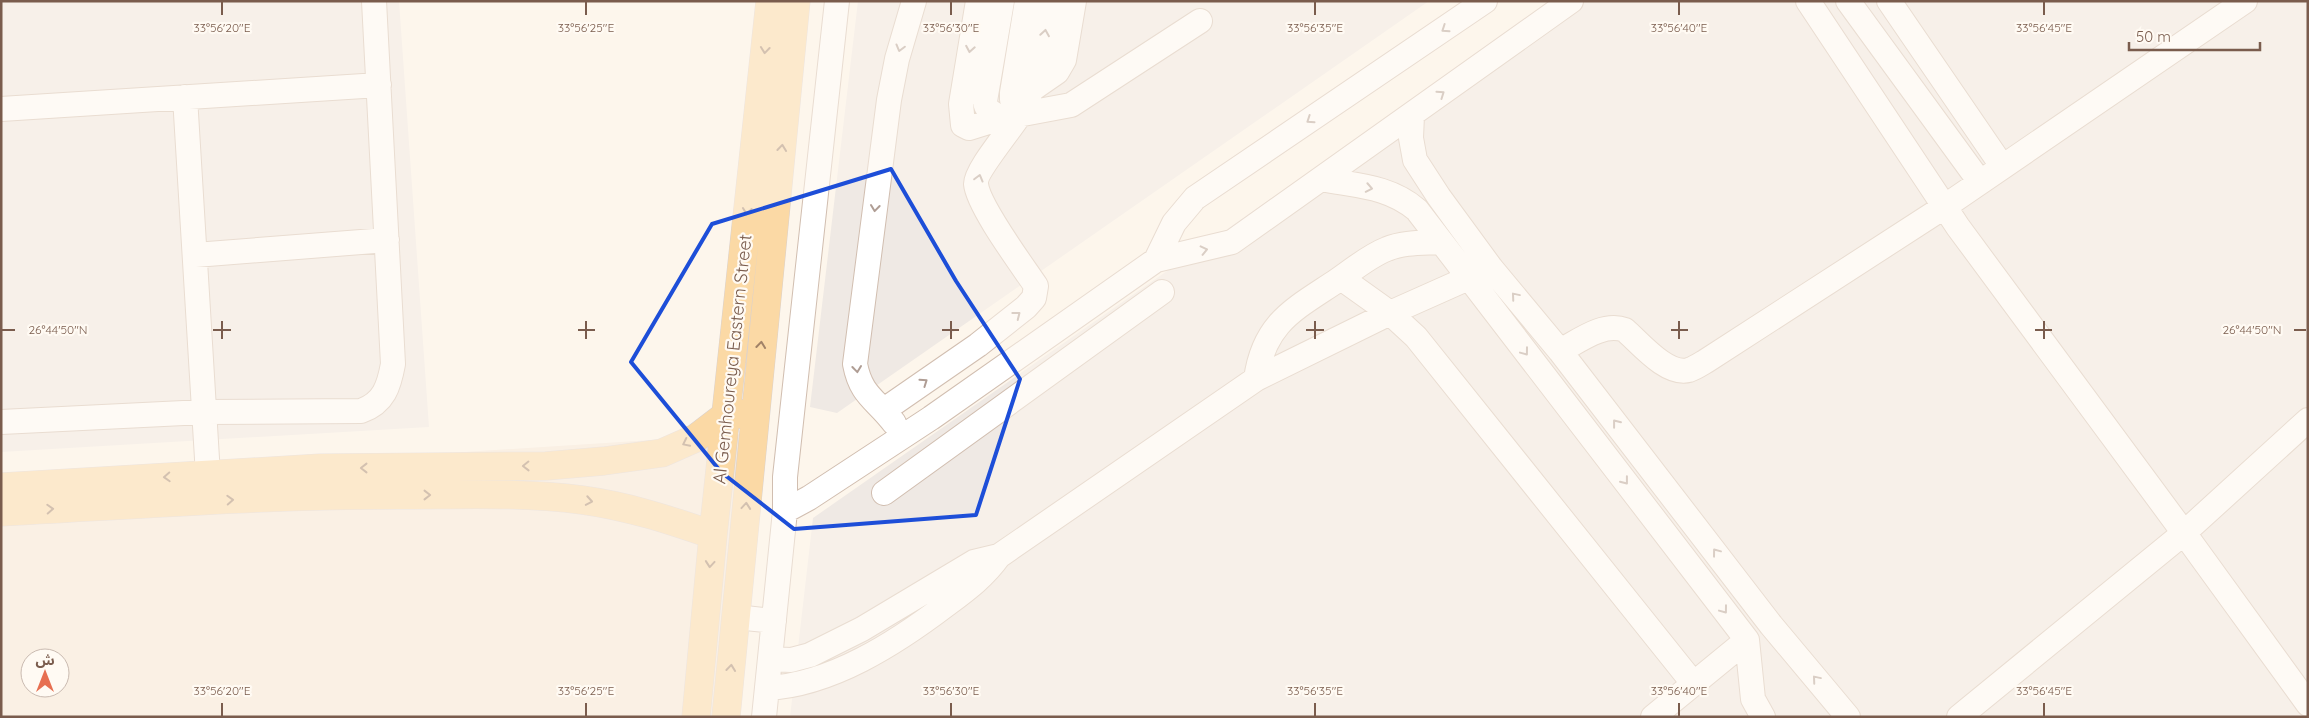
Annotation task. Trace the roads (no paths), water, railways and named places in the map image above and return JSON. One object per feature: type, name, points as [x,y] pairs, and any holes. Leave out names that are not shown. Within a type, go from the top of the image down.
[{"type":"main road","name":"Al Gemhoureya Eastern Street","points":[[696,717],[713,535],[770,1]]},
{"type":"main road","name":"Al Gemhoureya Eastern Street","points":[[726,717],[754,413],[796,1]]},
{"type":"main road","points":[[1,487],[320,468],[546,466],[604,461],[662,453],[696,438],[726,415],[754,413]]},
{"type":"main road","points":[[320,468],[320,495]]},
{"type":"main road","points":[[1,512],[320,495],[538,495],[583,500],[627,508],[713,535]]},
{"type":"main road","points":[[708,595],[737,608]]},
{"type":"lane","points":[[1,422],[204,412],[362,411],[372,408],[380,401],[388,386],[393,364],[374,1]]},
{"type":"lane","points":[[764,717],[785,511],[785,477],[837,1]]},
{"type":"lane","points":[[903,436],[884,410],[863,390],[858,380],[855,364],[890,100],[897,59],[914,1]]},
{"type":"lane","points":[[978,1],[961,104],[963,125],[969,128],[1011,116],[1060,109],[1080,100],[1200,21]]},
{"type":"lane","points":[[1002,1],[985,101],[989,111],[1011,116]]},
{"type":"lane","points":[[1011,116],[1012,93],[1027,1]]},
{"type":"lane","points":[[884,410],[978,345],[1026,307],[1037,292],[1036,286],[993,221],[978,193],[976,183],[982,168],[1011,116],[1031,90],[1040,69],[1050,1]]},
{"type":"lane","points":[[1031,90],[1056,72],[1064,60],[1074,1]]},
{"type":"lane","points":[[1156,260],[1174,223],[1195,198],[1485,1]]},
{"type":"lane","points":[[785,511],[809,498],[931,418],[1156,260],[1232,242],[1571,1]]},
{"type":"lane","points":[[1808,1],[1944,206],[2308,704]]},
{"type":"lane","points":[[1848,1],[1980,182]]},
{"type":"lane","points":[[1889,1],[2002,166]]},
{"type":"lane","points":[[1560,350],[1607,327],[1625,330],[1662,363],[1674,370],[1688,370],[1706,361],[1980,182],[2245,1]]},
{"type":"lane","points":[[1,109],[378,85]]},
{"type":"lane","points":[[185,97],[208,475]]},
{"type":"lane","points":[[1412,114],[1411,138],[1415,160],[1439,198],[1491,268],[1560,350],[1771,625],[1848,717]]},
{"type":"lane","points":[[1321,179],[1388,192],[1403,198],[1417,210],[1747,640],[1753,699],[1763,717]]},
{"type":"lane","points":[[195,255],[387,240]]},
{"type":"lane","points":[[1256,379],[1258,360],[1265,342],[1276,326],[1289,313],[1374,255],[1388,248],[1404,244],[1440,242]]},
{"type":"lane","points":[[767,688],[789,686],[815,680],[878,651],[923,622],[980,579],[999,556],[1256,379],[1390,313],[1491,268]]},
{"type":"lane","points":[[1340,278],[1390,313],[1416,337],[1693,683]]},
{"type":"lane","points":[[884,493],[1162,292]]},
{"type":"lane","points":[[978,345],[975,353],[978,366],[984,371],[994,374]]},
{"type":"lane","points":[[931,418],[951,446]]},
{"type":"lane","points":[[1959,717],[2184,532],[2308,420]]},
{"type":"lane","points":[[1652,516],[1675,498]]},
{"type":"lane","points":[[770,659],[791,660],[810,655],[862,629],[974,562],[999,556]]},
{"type":"lane","points":[[737,608],[774,621]]},
{"type":"lane","points":[[1653,717],[1747,640]]}]
